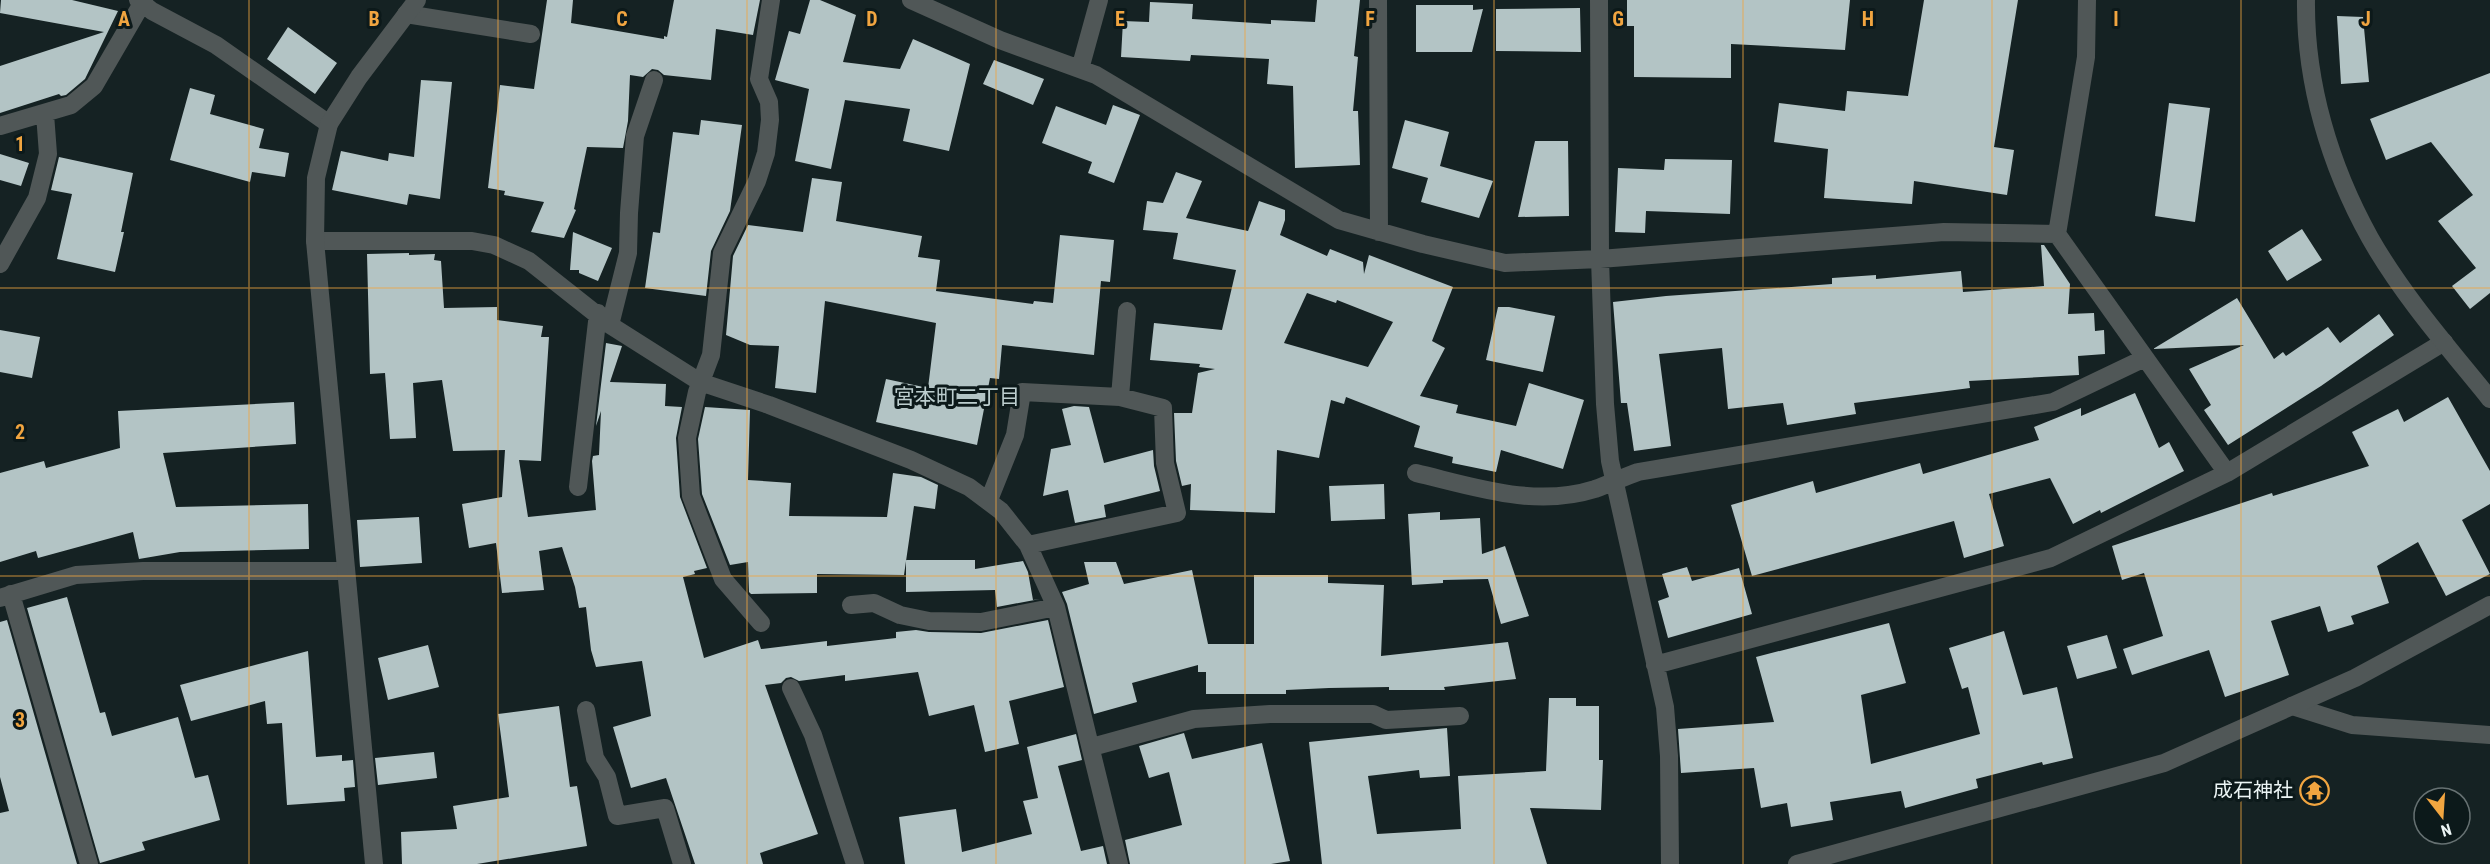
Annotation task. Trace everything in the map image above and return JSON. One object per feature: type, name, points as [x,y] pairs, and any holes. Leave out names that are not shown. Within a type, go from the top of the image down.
[{"type":"street","points":[[761,623],[723,579],[691,496],[687,438],[700,382],[711,355],[722,254],[757,181],[766,153],[770,120],[769,102],[759,79],[771,0]]},
{"type":"street","points":[[911,0],[1000,40],[1096,75],[1339,220],[1505,263],[1600,259],[1944,232],[2057,234]]},
{"type":"street","points":[[1080,69],[1099,0]]},
{"type":"street","points":[[1378,0],[1379,232]]},
{"type":"street","points":[[1599,0],[1600,259],[1605,404],[1610,461],[1665,706],[1669,756],[1670,864]]},
{"type":"street","points":[[2087,0],[2086,57],[2057,234],[2227,473]]},
{"type":"street","points":[[2306,0],[2305,34],[2316,103],[2338,171],[2371,239],[2407,294],[2490,399]]},
{"type":"street","points":[[0,126],[71,105],[94,87],[141,1],[152,11],[216,45],[329,124]]},
{"type":"street","points":[[374,864],[315,241],[316,178],[329,124],[359,77],[412,7],[531,34]]},
{"type":"street","points":[[578,486],[604,319],[628,253],[635,136],[654,80]]},
{"type":"street","points":[[0,264],[37,198],[48,154],[45,114]]},
{"type":"street","points":[[315,241],[472,241],[494,245],[529,261],[604,319],[700,382],[770,405],[911,460],[969,487],[989,500],[1028,545],[1056,607],[1119,864]]},
{"type":"street","points":[[1120,397],[1127,311]]},
{"type":"street","points":[[1655,665],[2051,558],[2227,473],[2444,342]]},
{"type":"street","points":[[1416,473],[1505,495],[1547,497],[1594,489],[1638,472],[2053,402],[2145,358]]},
{"type":"street","points":[[989,500],[1015,435],[1022,392],[1120,397],[1163,408],[1165,463],[1176,513],[1028,545]]},
{"type":"street","points":[[88,864],[6,596],[76,575],[143,571],[345,571]]},
{"type":"street","points":[[851,605],[874,603],[900,615],[929,621],[981,622],[1056,607]]},
{"type":"street","points":[[1797,864],[1820,860],[2164,763],[2355,678],[2490,604]]},
{"type":"street","points":[[791,688],[813,735],[855,864]]},
{"type":"street","points":[[2292,706],[2352,725],[2490,735]]},
{"type":"street","points":[[586,710],[595,758],[607,777],[617,816],[664,808],[682,864]]},
{"type":"street","points":[[1092,747],[1194,719],[1270,714],[1373,714],[1386,720],[1460,716]]},
{"type":"building","points":[[1,0],[72,0],[118,11],[85,79],[66,95],[59,94],[0,113],[0,66],[104,32],[0,13]]},
{"type":"building","points":[[547,0],[573,0],[571,23],[664,39],[664,36],[667,37],[674,0],[760,0],[753,35],[716,29],[711,80],[664,75],[652,69],[643,77],[630,75],[628,121],[623,148],[587,147],[574,209],[576,210],[564,238],[531,232],[544,202],[504,195],[505,191],[488,188],[500,85],[534,89]]},
{"type":"building","points":[[810,0],[820,0],[856,15],[843,62],[900,69],[913,39],[970,64],[949,151],[903,141],[910,109],[845,100],[831,169],[795,161],[809,89],[775,80],[789,31],[800,34]]},
{"type":"building","points":[[1317,0],[1360,0],[1354,56],[1358,57],[1353,111],[1358,111],[1360,165],[1295,168],[1293,86],[1267,84],[1269,59],[1191,55],[1190,61],[1121,57],[1123,21],[1149,22],[1150,2],[1193,4],[1192,19],[1271,24],[1271,20],[1315,22]]},
{"type":"building","points":[[1627,0],[1850,0],[1845,50],[1731,44],[1731,78],[1634,77],[1634,26],[1627,26]]},
{"type":"building","points":[[1924,0],[2018,0],[1994,147],[2014,150],[2007,195],[1914,181],[1912,204],[1824,198],[1828,149],[1774,142],[1779,103],[1845,111],[1847,91],[1908,96]]},
{"type":"building","points":[[1416,5],[1473,5],[1473,10],[1483,9],[1472,52],[1416,52]]},
{"type":"building","points":[[1580,8],[1581,52],[1496,51],[1496,9]]},
{"type":"building","points":[[2337,16],[2363,17],[2369,82],[2341,84]]},
{"type":"building","points":[[288,27],[337,63],[315,94],[267,59]]},
{"type":"building","points":[[994,60],[1044,79],[1033,105],[983,84]]},
{"type":"building","points":[[2490,73],[2490,293],[2470,309],[2452,286],[2476,268],[2438,221],[2473,195],[2431,142],[2386,160],[2370,119]]},
{"type":"building","points":[[421,80],[452,82],[440,199],[409,194],[407,205],[332,190],[341,151],[388,161],[389,153],[414,157]]},
{"type":"building","points":[[190,88],[215,95],[210,114],[264,129],[259,148],[289,153],[285,177],[252,172],[250,182],[170,160]]},
{"type":"building","points":[[2169,103],[2210,108],[2195,222],[2155,216]]},
{"type":"building","points":[[1113,105],[1140,115],[1114,183],[1088,173],[1092,162],[1042,143],[1056,106],[1106,125]]},
{"type":"building","points":[[701,120],[742,125],[730,211],[711,251],[706,296],[645,288],[653,232],[660,233],[673,132],[699,135]]},
{"type":"building","points":[[1405,120],[1449,132],[1440,166],[1493,181],[1479,218],[1421,202],[1428,178],[1392,168]]},
{"type":"building","points":[[1535,141],[1568,141],[1569,216],[1518,217]]},
{"type":"building","points":[[0,154],[29,163],[21,186],[0,180]]},
{"type":"building","points":[[59,157],[133,173],[115,272],[57,259],[72,194],[51,190]]},
{"type":"building","points":[[1665,159],[1732,160],[1730,214],[1646,211],[1645,233],[1615,232],[1618,168],[1664,170]]},
{"type":"building","points":[[1176,172],[1202,181],[1186,218],[1248,231],[1259,201],[1285,210],[1285,220],[1280,235],[1327,256],[1330,249],[1363,262],[1364,274],[1369,255],[1453,287],[1432,341],[1445,348],[1420,396],[1458,405],[1456,413],[1516,426],[1529,383],[1584,400],[1563,469],[1501,450],[1496,472],[1452,463],[1453,457],[1414,447],[1420,426],[1346,397],[1344,404],[1331,400],[1319,458],[1277,450],[1275,513],[1190,510],[1191,484],[1182,486],[1176,461],[1174,413],[1192,413],[1198,373],[1215,369],[1199,367],[1200,364],[1150,360],[1154,323],[1222,330],[1236,270],[1173,259],[1178,233],[1143,230],[1147,201],[1163,203]],"holes":[[[1307,293],[1336,303],[1337,300],[1393,322],[1368,367],[1284,343]]]},
{"type":"building","points":[[812,178],[842,182],[836,221],[922,236],[918,257],[940,260],[936,291],[1033,304],[1034,301],[1053,303],[1060,235],[1114,240],[1110,282],[1101,281],[1094,355],[1002,345],[999,379],[990,378],[977,445],[876,422],[886,379],[928,388],[936,323],[825,301],[816,393],[775,388],[779,346],[750,345],[726,335],[733,256],[748,225],[803,232]]},
{"type":"building","points":[[2302,229],[2322,260],[2287,281],[2268,251]]},
{"type":"building","points":[[573,232],[612,248],[598,281],[579,273],[579,270],[570,270]]},
{"type":"building","points":[[2041,245],[2044,245],[2070,284],[2068,314],[2094,313],[2095,331],[2104,330],[2105,354],[2078,356],[2079,375],[1969,381],[1970,388],[1854,403],[1856,414],[1787,425],[1783,403],[1728,409],[1722,348],[1659,354],[1671,446],[1634,451],[1627,403],[1621,403],[1613,302],[1832,284],[1832,278],[1876,275],[1876,279],[1961,271],[1963,292],[2044,286]]},
{"type":"building","points":[[409,253],[409,255],[435,254],[434,260],[441,261],[444,308],[497,307],[497,320],[543,326],[541,337],[549,337],[541,461],[519,460],[528,517],[596,510],[592,461],[593,456],[599,455],[601,411],[596,426],[606,343],[622,346],[610,382],[666,384],[665,406],[682,407],[676,438],[680,497],[707,568],[683,577],[704,658],[758,640],[761,649],[827,641],[827,646],[896,638],[896,632],[916,630],[981,633],[1048,620],[1064,687],[1009,701],[1019,744],[985,752],[974,705],[929,716],[918,672],[845,681],[845,675],[799,681],[791,677],[781,683],[765,685],[818,834],[760,853],[763,864],[695,864],[666,778],[631,788],[613,727],[651,716],[642,661],[596,667],[591,650],[586,607],[579,608],[562,547],[539,551],[544,590],[502,593],[496,543],[469,548],[462,504],[502,497],[505,450],[453,451],[442,380],[413,383],[416,438],[390,439],[385,373],[370,374],[367,254]]},
{"type":"building","points":[[2237,298],[2274,359],[2283,352],[2286,356],[2328,327],[2340,343],[2379,314],[2394,335],[2321,386],[2228,445],[2204,410],[2211,405],[2189,369],[2244,345],[2153,349]]},
{"type":"building","points":[[1498,307],[1555,316],[1543,372],[1486,360]]},
{"type":"building","points":[[0,330],[40,337],[32,378],[0,372]]},
{"type":"building","points":[[2135,393],[2159,448],[2169,442],[2184,471],[2101,513],[2100,510],[2073,524],[2050,478],[1989,494],[2004,546],[1964,558],[1954,521],[1752,576],[1731,505],[1813,481],[1816,493],[1920,463],[1923,474],[2039,440],[2034,427],[2081,408],[2081,416]]},
{"type":"building","points":[[2448,397],[2490,471],[2490,504],[2462,520],[2490,574],[2446,596],[2418,542],[2377,566],[2389,603],[2351,616],[2354,624],[2328,632],[2320,606],[2271,621],[2289,675],[2225,697],[2209,650],[2132,675],[2123,649],[2163,636],[2144,573],[2122,580],[2112,546],[2272,493],[2273,496],[2369,466],[2352,432],[2398,409],[2404,422]]},
{"type":"building","points":[[294,402],[296,444],[163,453],[176,507],[308,504],[309,549],[180,552],[139,559],[133,532],[38,558],[36,551],[0,562],[0,473],[44,461],[46,468],[120,448],[118,411]]},
{"type":"building","points":[[1074,406],[1089,407],[1104,463],[1153,450],[1160,491],[1104,505],[1106,517],[1075,523],[1068,490],[1043,496],[1051,449],[1071,445],[1062,409]]},
{"type":"building","points":[[705,407],[750,410],[748,480],[791,483],[789,516],[887,517],[893,473],[921,477],[938,485],[935,509],[914,506],[904,575],[817,574],[817,593],[751,594],[749,592],[748,562],[730,565],[702,494],[698,439]]},
{"type":"building","points":[[1384,484],[1385,519],[1331,521],[1329,486]]},
{"type":"building","points":[[1440,512],[1440,520],[1480,518],[1482,554],[1505,546],[1529,616],[1501,624],[1488,579],[1443,580],[1443,583],[1412,585],[1408,514]]},
{"type":"building","points":[[419,517],[422,563],[360,567],[357,520]]},
{"type":"building","points":[[906,560],[975,560],[975,569],[1023,561],[1028,572],[1033,600],[1040,599],[997,607],[995,590],[906,592]]},
{"type":"building","points":[[1084,562],[1116,562],[1124,584],[1192,570],[1208,644],[1254,644],[1254,575],[1328,575],[1328,583],[1384,585],[1381,656],[1508,642],[1516,679],[1444,687],[1445,690],[1389,690],[1389,687],[1329,688],[1286,690],[1286,694],[1206,694],[1206,672],[1198,672],[1198,665],[1132,683],[1137,702],[1094,714],[1062,592],[1089,584]]},
{"type":"building","points":[[1687,567],[1692,581],[1739,568],[1752,614],[1668,638],[1658,601],[1669,597],[1662,574]]},
{"type":"building","points":[[67,597],[100,713],[105,712],[112,736],[178,717],[195,778],[208,775],[220,820],[142,842],[145,850],[100,863],[27,608]]},
{"type":"building","points":[[7,620],[77,864],[0,864],[0,813],[9,811],[0,777],[0,622]]},
{"type":"building","points":[[1889,623],[1906,683],[1861,695],[1871,764],[1980,734],[1968,687],[1962,689],[1949,648],[2004,631],[2023,695],[2057,687],[2073,758],[2043,765],[2042,762],[1976,779],[1978,788],[1905,808],[1901,791],[1830,802],[1833,820],[1791,827],[1787,803],[1761,808],[1754,768],[1681,773],[1678,729],[1774,722],[1756,657]]},
{"type":"building","points":[[2107,635],[2117,668],[2077,679],[2067,646]]},
{"type":"building","points":[[428,645],[439,687],[388,700],[378,658]]},
{"type":"building","points":[[308,651],[316,757],[342,755],[342,761],[353,760],[355,787],[344,788],[345,801],[287,805],[282,723],[267,724],[265,701],[191,721],[180,685]]},
{"type":"building","points":[[1549,698],[1576,698],[1576,706],[1599,706],[1599,760],[1603,760],[1601,810],[1530,808],[1547,864],[1322,864],[1309,742],[1447,728],[1450,776],[1420,778],[1419,770],[1368,776],[1377,834],[1461,829],[1458,776],[1546,771]]},
{"type":"building","points":[[559,706],[570,787],[577,786],[587,846],[477,864],[402,864],[401,832],[457,829],[453,806],[509,797],[498,714]]},
{"type":"building","points":[[1184,733],[1192,759],[1262,743],[1290,861],[1271,864],[1130,864],[1125,840],[1182,825],[1169,772],[1149,778],[1139,746]]},
{"type":"building","points":[[1076,734],[1082,760],[1058,766],[1081,851],[1103,846],[1107,864],[905,864],[899,817],[956,809],[962,852],[1032,834],[1023,801],[1038,798],[1027,747]]},
{"type":"building","points":[[434,752],[437,778],[378,785],[375,758]]},
{"type":"place","name":"成石神社","points":[[2314,790]]},
{"type":"district","name":"宮本町二丁目","points":[[957,397]]}]
